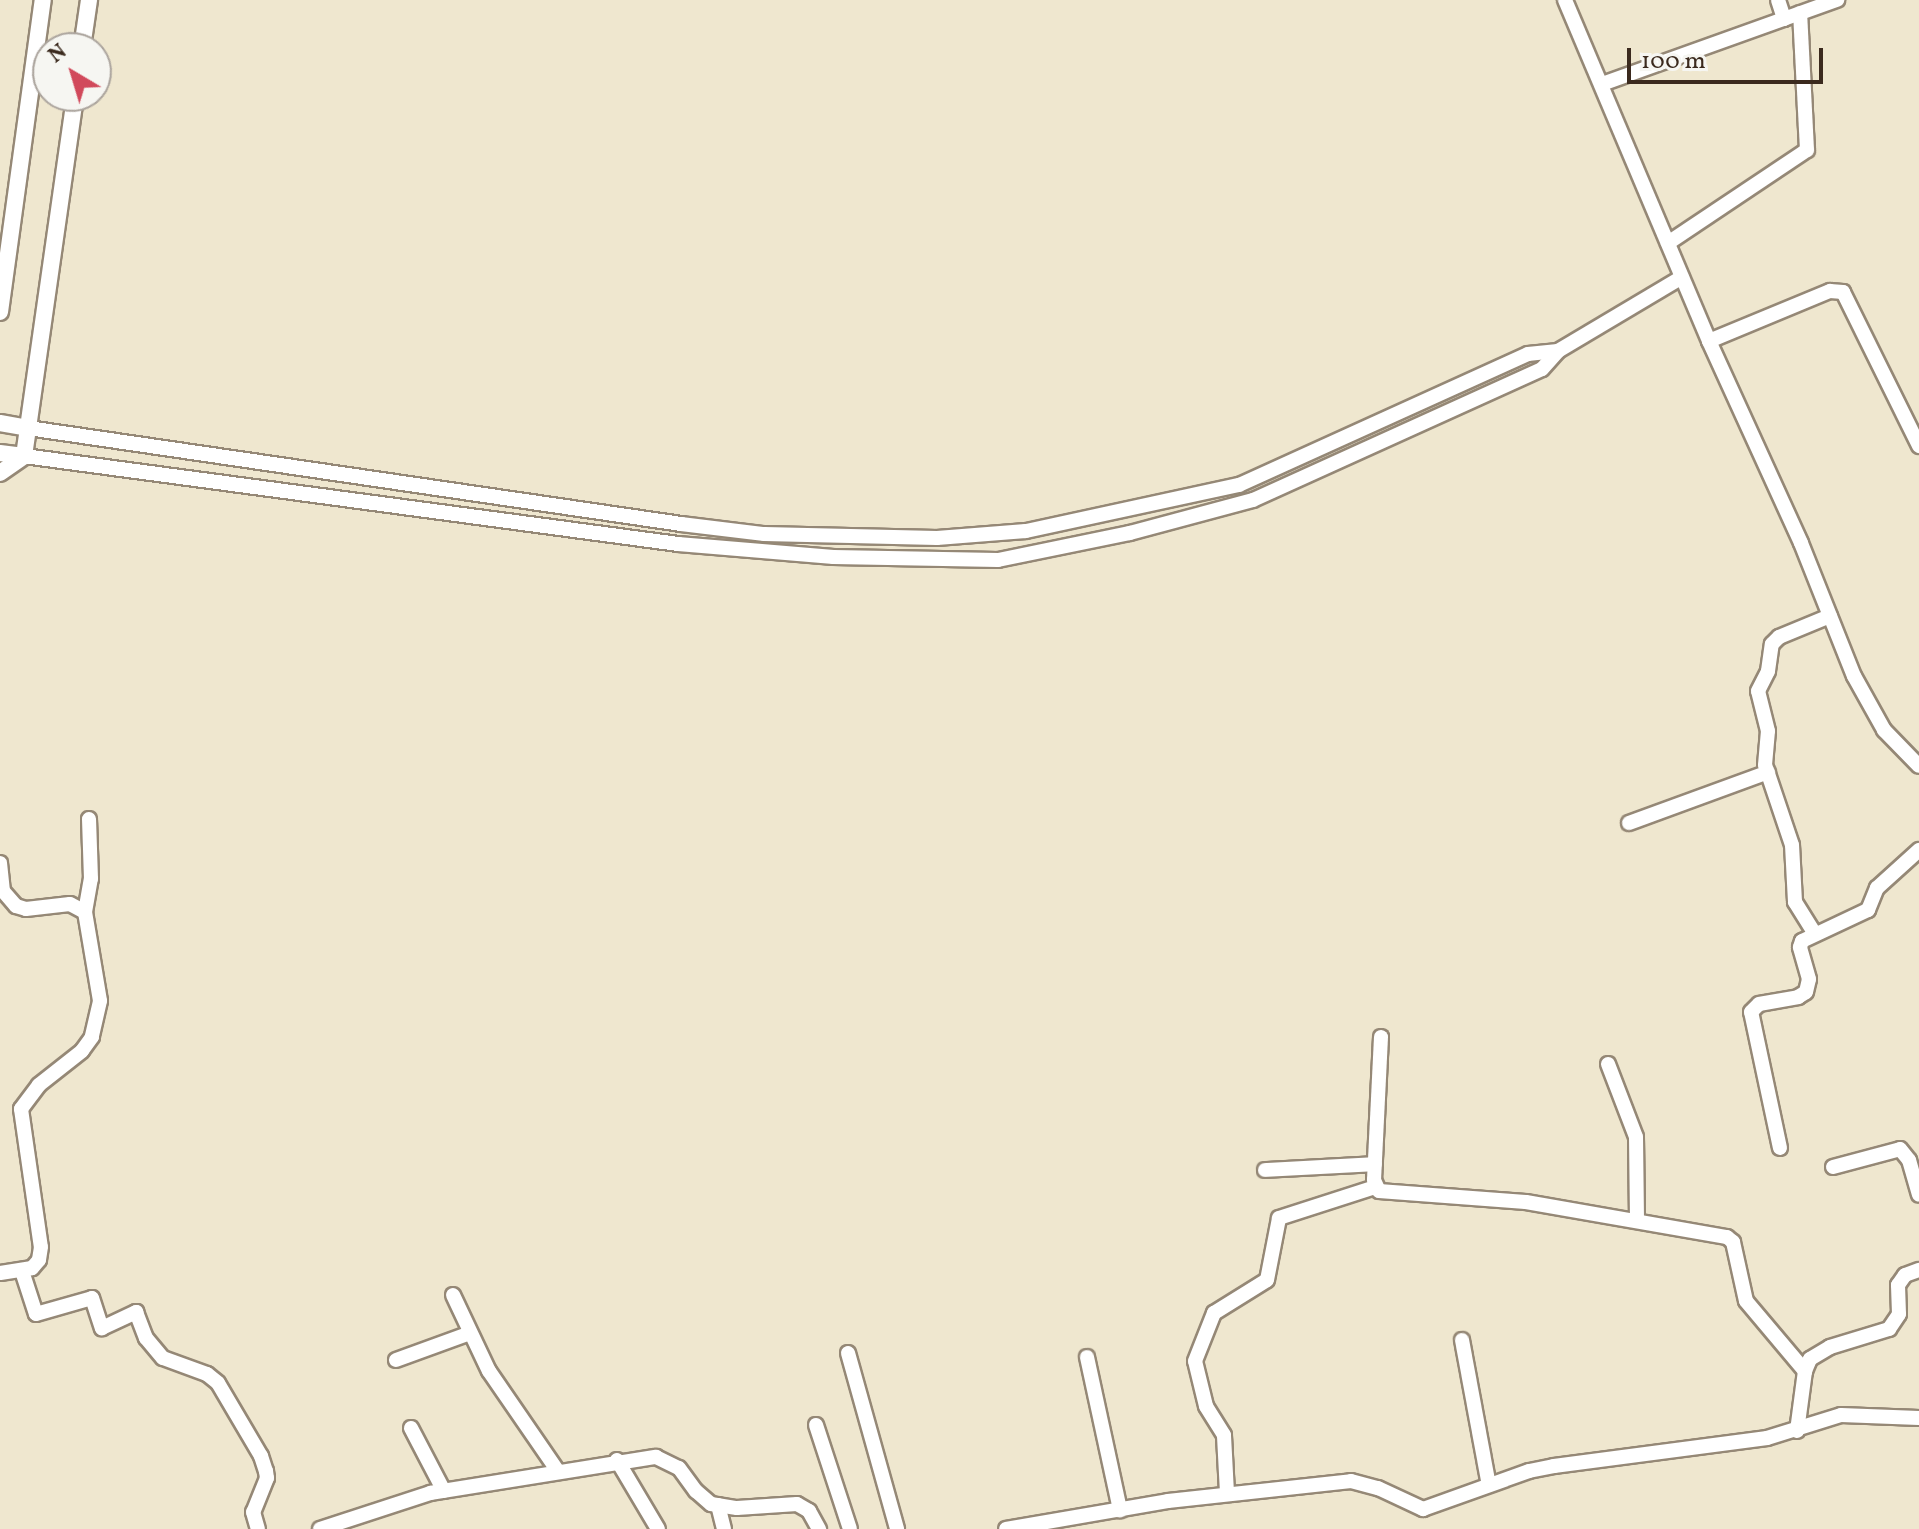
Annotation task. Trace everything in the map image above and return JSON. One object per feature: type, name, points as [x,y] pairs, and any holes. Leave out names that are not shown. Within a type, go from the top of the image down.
[{"type":"street","points":[[0,312],[43,0]]},
{"type":"street","points":[[84,32],[89,0]]},
{"type":"street","points":[[1565,0],[1709,341],[1801,543],[1868,705],[1900,750],[1919,766]]},
{"type":"street","points":[[1778,0],[1784,19]]},
{"type":"street","points":[[1602,84],[1837,0]]},
{"type":"street","points":[[1668,243],[1807,150],[1800,13]]},
{"type":"street","points":[[0,473],[24,456],[73,112]]},
{"type":"street","points":[[0,453],[678,544],[833,557],[998,560],[1130,533],[1253,500],[1542,369],[1558,351],[1682,277]]},
{"type":"street","points":[[1709,341],[1830,291],[1843,292],[1919,446]]},
{"type":"street","points":[[0,423],[681,524],[764,534],[937,538],[1026,531],[1239,485],[1528,354],[1558,351]]},
{"type":"street","points":[[1815,934],[1795,902],[1792,845],[1765,765],[1768,731],[1758,691],[1768,671],[1772,644],[1787,633],[1830,616]]},
{"type":"street","points":[[1629,823],[1768,772]]},
{"type":"street","points":[[0,1273],[22,1271],[39,1260],[41,1247],[21,1109],[39,1085],[82,1051],[98,1021],[100,1001],[85,912],[91,879],[89,819]]},
{"type":"street","points":[[1780,1148],[1751,1012],[1759,1004],[1798,997],[1806,992],[1809,979],[1800,947],[1802,941],[1868,910],[1877,888],[1919,850]]},
{"type":"street","points":[[0,863],[3,891],[16,906],[26,909],[70,904],[85,912]]},
{"type":"street","points":[[1381,1037],[1375,1164],[1375,1187],[1379,1191],[1526,1202],[1727,1237],[1733,1242],[1746,1301],[1805,1371]]},
{"type":"street","points":[[1608,1064],[1636,1137],[1637,1221]]},
{"type":"street","points":[[1833,1167],[1900,1149],[1909,1160],[1919,1195]]},
{"type":"street","points":[[1265,1170],[1375,1164]]},
{"type":"street","points":[[1227,1493],[1224,1435],[1206,1406],[1195,1361],[1214,1313],[1267,1280],[1279,1218],[1375,1187]]},
{"type":"street","points":[[1797,1431],[1805,1371],[1817,1352],[1889,1329],[1899,1314],[1898,1285],[1905,1275],[1919,1270]]},
{"type":"street","points":[[22,1271],[36,1314],[92,1298],[102,1328],[136,1312],[146,1338],[163,1358],[207,1374],[218,1383],[261,1456],[266,1471],[267,1478],[253,1512],[258,1529]]},
{"type":"street","points":[[453,1295],[489,1371],[557,1470]]},
{"type":"street","points":[[396,1360],[470,1333]]},
{"type":"street","points":[[1462,1340],[1489,1485]]},
{"type":"street","points":[[848,1353],[897,1529]]},
{"type":"street","points":[[1087,1357],[1120,1510]]},
{"type":"street","points":[[1006,1529],[1227,1493],[1351,1481],[1378,1488],[1423,1509],[1554,1466],[1694,1450],[1797,1431],[1822,1420],[1850,1414],[1919,1418]]},
{"type":"street","points":[[816,1425],[850,1529]]},
{"type":"street","points":[[411,1428],[444,1491]]},
{"type":"street","points":[[320,1529],[444,1491],[617,1460],[656,1457],[670,1461],[696,1491],[718,1505],[737,1508],[797,1504],[809,1511],[819,1529]]},
{"type":"street","points":[[617,1460],[658,1529]]},
{"type":"street","points":[[718,1505],[724,1529]]}]
